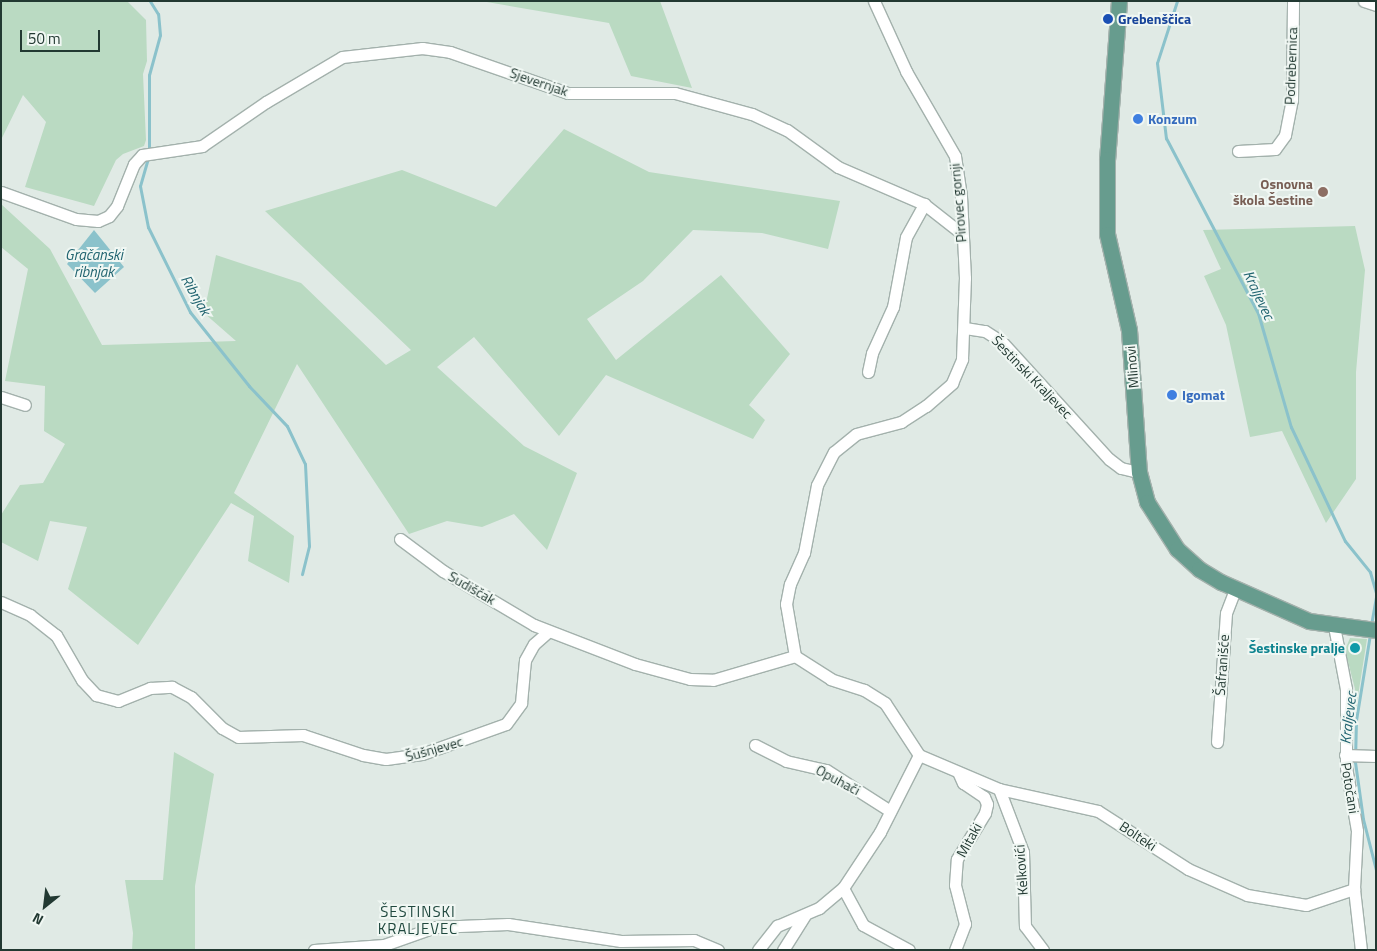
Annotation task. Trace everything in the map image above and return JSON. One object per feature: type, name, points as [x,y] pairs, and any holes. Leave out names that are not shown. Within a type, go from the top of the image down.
[{"type":"main road","name":"Mlinovi","points":[[1119,1],[1105,213],[1109,249],[1131,349],[1139,472],[1146,502],[1166,537],[1199,569],[1235,589],[1293,615],[1334,626],[1371,630]]},
{"type":"street","name":"Podrebernica","points":[[1238,151],[1275,149],[1285,135],[1292,100],[1292,1]]},
{"type":"street","points":[[1364,1],[1376,5]]},
{"type":"street","name":"Pirovec gornji","points":[[876,3],[906,70],[954,156],[960,188],[964,328]]},
{"type":"street","name":"Sjevernjak","points":[[1,192],[76,219],[98,221],[109,216],[117,206],[134,164],[142,155],[190,149],[208,143],[266,102],[342,57],[408,49],[450,52],[568,93],[664,92],[711,100],[764,118],[796,136],[838,167],[924,204],[961,233]]},
{"type":"street","points":[[868,372],[874,348],[892,307],[906,238],[924,204]]},
{"type":"street","name":"Šestinski Kraljevec","points":[[964,328],[985,331],[1002,342],[1109,459],[1121,468],[1139,472]]},
{"type":"street","points":[[758,950],[777,926],[805,915],[843,888],[880,832],[918,755],[885,703],[855,686],[830,679],[795,656],[790,638],[787,594],[804,553],[817,485],[825,466],[846,438],[867,429],[901,422],[946,390],[961,368],[964,328]]},
{"type":"street","points":[[1,397],[25,405]]},
{"type":"street","name":"Sudiščak","points":[[400,539],[444,571],[548,632]]},
{"type":"street","name":"Šafranišće","points":[[1217,742],[1226,613],[1235,589]]},
{"type":"street","name":"Šušnjevec","points":[[1,602],[30,616],[56,635],[82,680],[96,695],[118,701],[150,688],[172,688],[191,697],[222,728],[238,737],[302,735],[363,755],[386,758],[422,754],[506,724],[521,703],[524,660],[534,644],[548,632]]},
{"type":"street","name":"Potočani","points":[[1334,626],[1346,690],[1352,755],[1357,831],[1354,889],[1361,950]]},
{"type":"street","points":[[548,632],[635,664],[698,680],[736,674],[795,656]]},
{"type":"street","name":"Opuhači","points":[[755,745],[786,761],[826,770],[890,811]]},
{"type":"street","name":"Bolteki","points":[[918,755],[999,789],[1098,811],[1188,868],[1247,895],[1306,905],[1354,889]]},
{"type":"street","points":[[1352,755],[1376,756]]},
{"type":"street","name":"Mitaki","points":[[955,950],[964,924],[955,884],[957,859],[985,813],[987,804],[984,797],[963,783],[958,772]]},
{"type":"street","name":"Kelkovići","points":[[999,789],[1023,852],[1025,926],[1043,950]]},
{"type":"street","points":[[843,888],[863,925],[909,950]]},
{"type":"street","points":[[783,950],[805,915]]},
{"type":"street","points":[[314,950],[384,946],[435,927],[508,924],[621,941],[694,940],[718,950]]},
{"type":"green space","points":[[1,1],[127,1],[146,20],[147,61],[143,74],[146,140],[144,146],[123,154],[116,160],[94,206],[25,187],[46,122],[23,95],[1,140]]},
{"type":"green space","points":[[481,1],[660,1],[692,88],[631,76],[609,23]]},
{"type":"green space","points":[[564,129],[649,172],[840,201],[828,249],[762,233],[693,230],[643,281],[587,319],[616,360],[721,275],[790,354],[749,405],[765,420],[753,439],[606,375],[559,436],[474,337],[437,367],[524,446],[577,473],[547,550],[514,514],[482,527],[447,521],[409,534],[297,364],[234,493],[294,536],[289,583],[248,561],[254,516],[231,503],[138,645],[68,589],[87,527],[50,521],[38,561],[1,542],[1,515],[20,485],[43,483],[65,444],[44,431],[45,386],[5,381],[28,269],[1,247],[1,204],[50,249],[102,345],[236,341],[204,313],[216,255],[301,283],[386,365],[411,350],[265,211],[402,170],[496,207]]},
{"type":"green space","points":[[1355,226],[1365,270],[1356,372],[1356,479],[1326,523],[1282,431],[1250,437],[1226,325],[1204,276],[1221,269],[1203,230]]},
{"type":"green space","points":[[1350,638],[1367,639],[1355,715],[1351,713],[1355,689],[1345,650]]},
{"type":"green space","points":[[174,752],[214,774],[195,886],[195,950],[132,950],[133,933],[125,880],[163,880]]},
{"type":"water","name":"Gračanski ribnjak","points":[[94,230],[124,267],[95,293],[67,264]]},
{"type":"waterway","name":"Ribnjak","points":[[149,151],[149,75],[160,35],[158,14],[150,1]]},
{"type":"waterway","name":"Kraljevec","points":[[1177,1],[1157,63],[1166,138],[1258,313],[1291,427],[1345,541],[1370,572],[1376,593]]},
{"type":"waterway","name":"Ribnjak","points":[[148,158],[140,186],[148,227],[190,312],[249,386],[287,426],[305,464],[309,546],[302,574]]},
{"type":"waterway","name":"Kraljevec","points":[[1371,625],[1376,597]]},
{"type":"waterway","name":"Kraljevec","points":[[1370,634],[1356,720],[1355,762],[1363,819],[1376,870]]},
{"type":"place","name":"Grebenščica","points":[[1108,19]]},
{"type":"place","name":"Konzum","points":[[1138,119]]},
{"type":"place","name":"Osnovna škola Šestine","points":[[1323,192]]},
{"type":"place","name":"Igomat","points":[[1172,395]]},
{"type":"place","name":"Šestinske pralje","points":[[1355,648]]},
{"type":"district","name":"ŠESTINSKI KRALJEVEC","points":[[418,920]]}]
